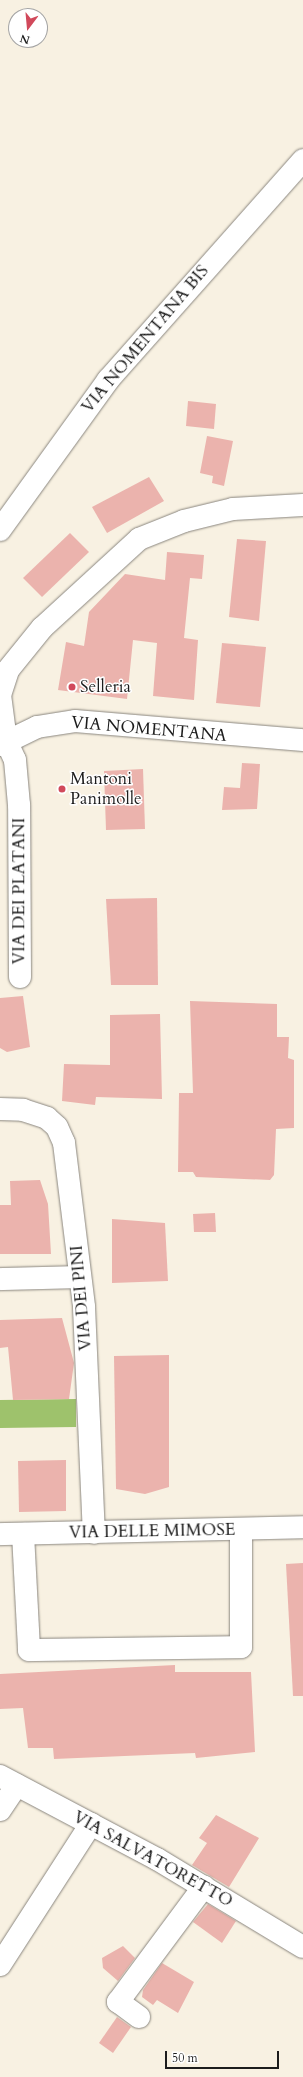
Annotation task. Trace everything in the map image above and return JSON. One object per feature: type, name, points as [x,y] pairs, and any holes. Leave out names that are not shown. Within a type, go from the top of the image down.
[{"type":"street","name":"VIA NOMENTANA BIS","points":[[0,530],[59,444],[117,369],[303,160]]},
{"type":"street","name":"VIA DEI PLATANI","points":[[20,977],[9,806],[15,760],[3,743],[1,690],[8,670],[35,634],[125,549],[164,528],[212,514],[246,507],[303,505]]},
{"type":"street","name":"VIA NOMENTANA","points":[[3,743],[37,727],[75,721],[303,740]]},
{"type":"street","name":"VIA DEI PINI","points":[[0,1109],[40,1114],[53,1123],[61,1134],[80,1277],[91,1417],[94,1533]]},
{"type":"street","points":[[0,1279],[80,1277]]},
{"type":"street","name":"VIA DELLE MIMOSE","points":[[0,1534],[303,1527]]},
{"type":"street","points":[[23,1534],[29,1650],[241,1647],[241,1529]]},
{"type":"street","points":[[0,1810],[9,1780]]},
{"type":"street","name":"VIA SALVATORETTO","points":[[9,1780],[204,1886],[303,1948]]},
{"type":"street","points":[[0,1965],[91,1824]]},
{"type":"street","points":[[139,2017],[118,2002],[204,1886]]},
{"type":"green space","points":[[76,1399],[76,1427],[0,1428],[0,1400]]},
{"type":"building","points":[[188,401],[216,404],[214,429],[186,426]]},
{"type":"building","points":[[207,436],[233,441],[224,486],[212,483],[213,476],[200,473]]},
{"type":"building","points":[[149,477],[164,501],[107,533],[92,507]]},
{"type":"building","points":[[70,533],[89,552],[42,597],[23,578]]},
{"type":"building","points":[[237,539],[266,541],[259,621],[229,617]]},
{"type":"building","points":[[167,552],[204,555],[202,579],[190,578],[184,638],[198,640],[194,700],[153,696],[157,643],[133,640],[127,699],[58,690],[66,642],[84,646],[89,612],[125,574],[165,580]]},
{"type":"building","points":[[222,643],[266,647],[260,707],[216,703]]},
{"type":"building","points":[[242,763],[260,764],[257,809],[222,810],[224,787],[240,788]]},
{"type":"building","points":[[143,769],[145,829],[106,830],[104,771]]},
{"type":"building","points":[[157,898],[158,985],[111,985],[106,899]]},
{"type":"building","points":[[23,996],[30,1047],[7,1052],[0,1048],[0,998]]},
{"type":"building","points":[[190,1001],[277,1004],[277,1037],[289,1037],[288,1058],[294,1060],[294,1128],[276,1129],[274,1175],[270,1180],[196,1177],[193,1172],[178,1172],[179,1093],[193,1093]]},
{"type":"building","points":[[160,1014],[162,1099],[96,1097],[95,1105],[62,1101],[64,1064],[110,1065],[110,1015]]},
{"type":"building","points":[[40,1180],[48,1204],[51,1254],[0,1254],[0,1205],[11,1205],[10,1181]]},
{"type":"building","points":[[215,1213],[216,1232],[194,1232],[193,1214]]},
{"type":"building","points":[[112,1219],[165,1223],[168,1281],[112,1283]]},
{"type":"building","points":[[62,1318],[74,1363],[69,1399],[13,1400],[8,1347],[0,1348],[0,1320]]},
{"type":"building","points":[[169,1355],[169,1487],[145,1494],[116,1489],[114,1356]]},
{"type":"building","points":[[66,1460],[66,1511],[19,1512],[18,1461]]},
{"type":"building","points":[[303,1563],[303,1696],[293,1696],[286,1564]]},
{"type":"building","points":[[175,1665],[175,1672],[251,1672],[255,1752],[196,1758],[195,1753],[54,1759],[53,1748],[28,1748],[23,1708],[0,1709],[0,1674]]},
{"type":"building","points":[[216,1815],[259,1838],[229,1887],[192,1865],[207,1843],[199,1838]]},
{"type":"building","points":[[208,1904],[236,1921],[222,1943],[193,1922]]},
{"type":"building","points":[[123,1946],[135,1958],[118,1981],[103,1968],[102,1958]]},
{"type":"building","points":[[162,1963],[194,1982],[178,2013],[157,2000],[153,2005],[142,1997],[143,1990]]},
{"type":"building","points":[[117,2017],[131,2027],[113,2053],[99,2043]]},
{"type":"place","name":"Selleria","points":[[72,687]]},
{"type":"place","name":"Mantoni Panimolle","points":[[62,789]]}]
